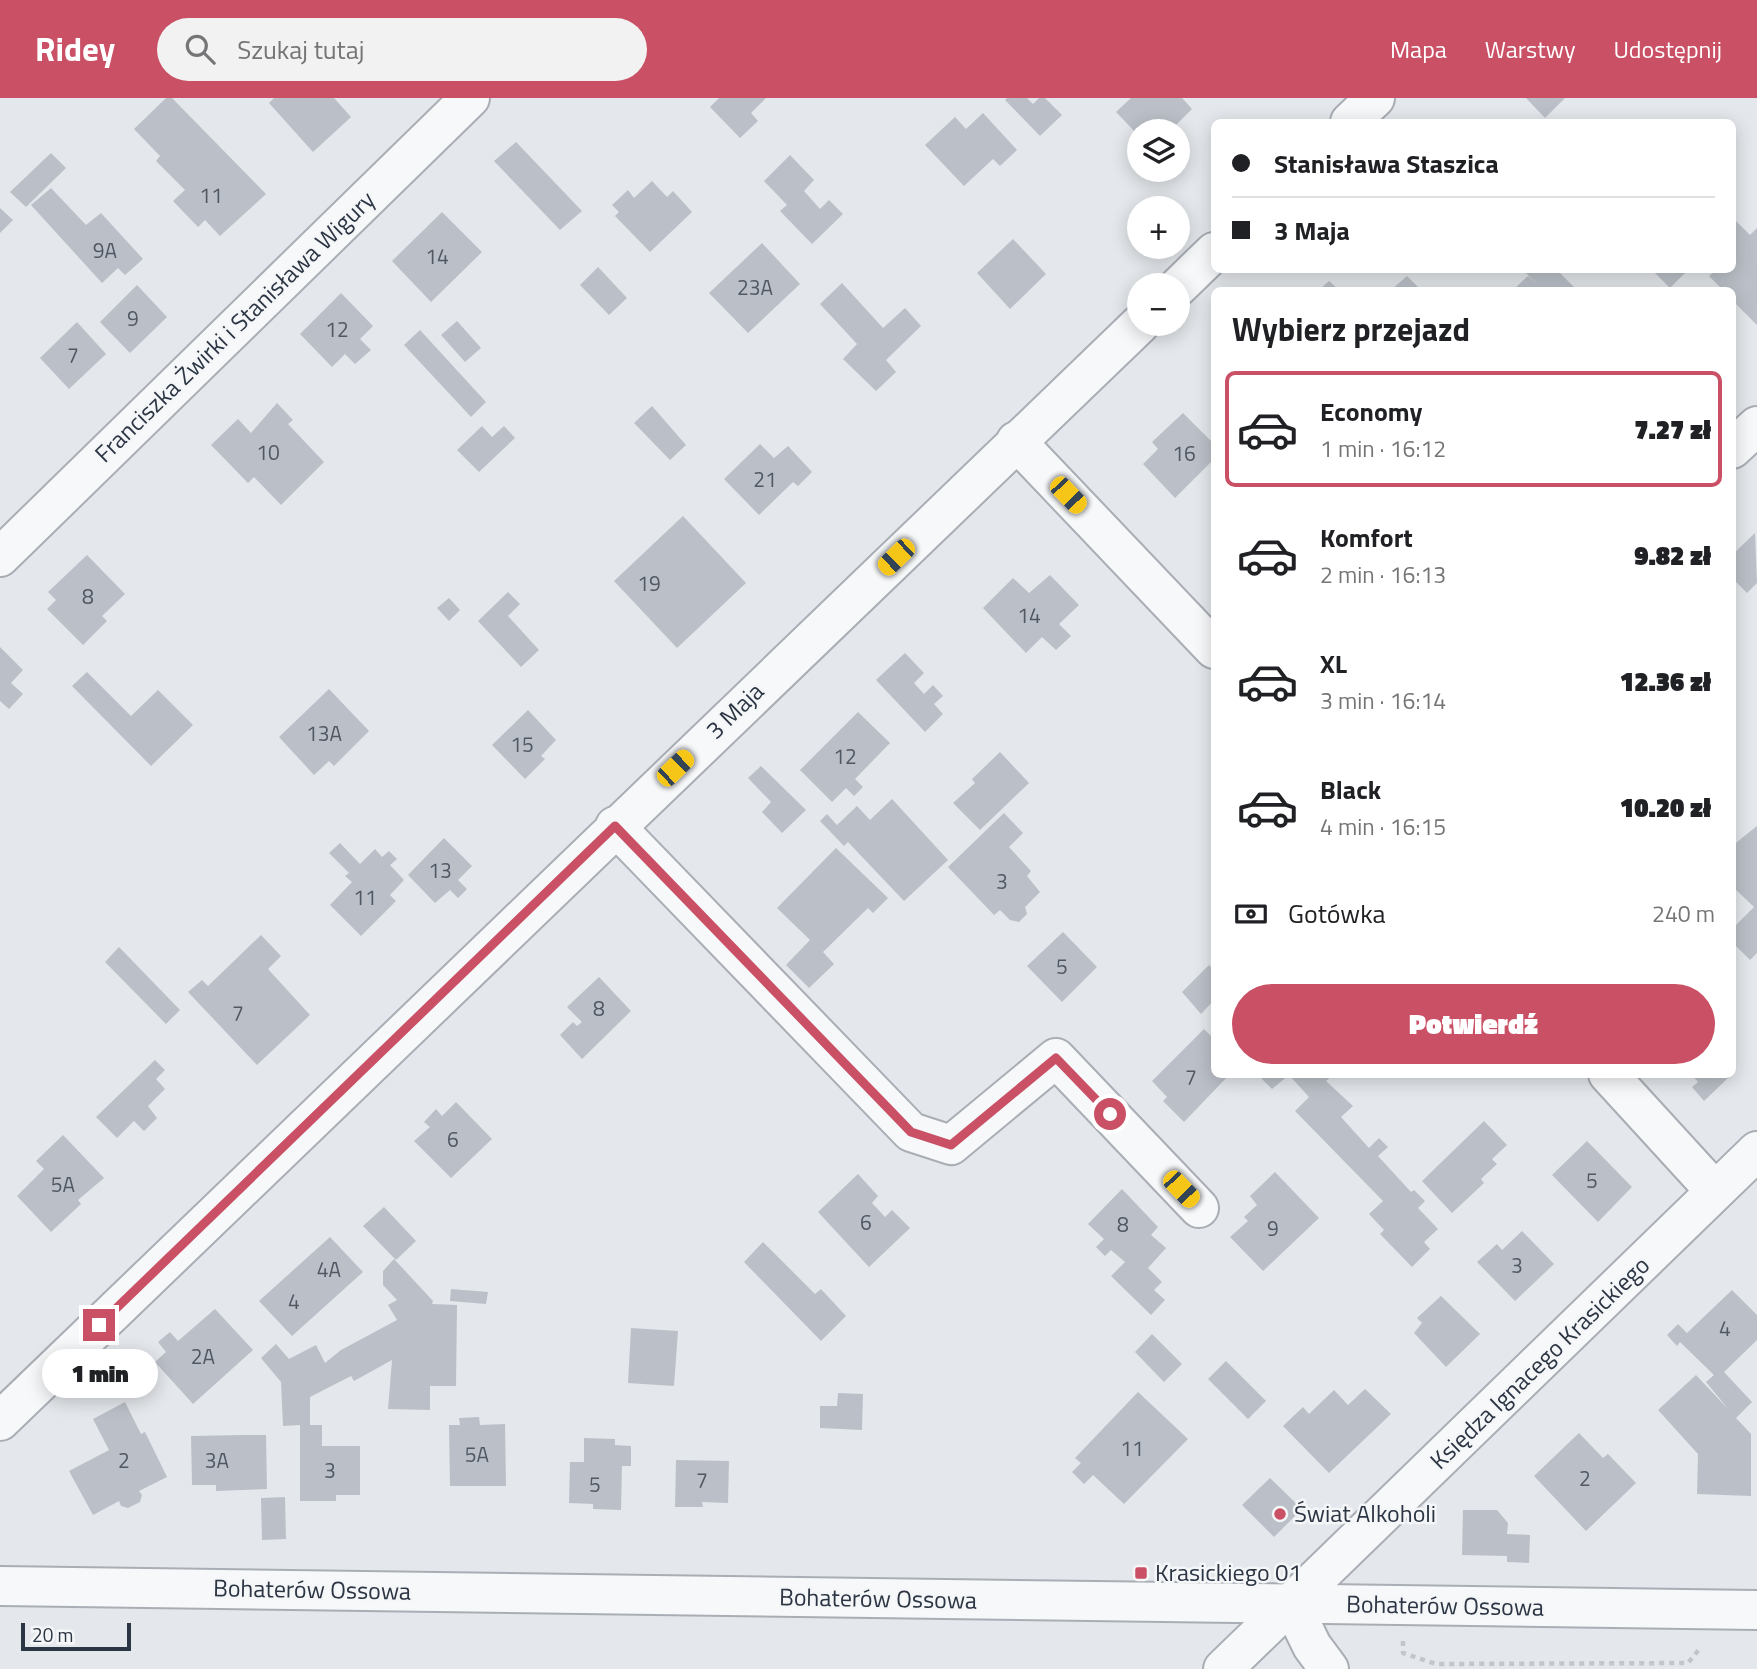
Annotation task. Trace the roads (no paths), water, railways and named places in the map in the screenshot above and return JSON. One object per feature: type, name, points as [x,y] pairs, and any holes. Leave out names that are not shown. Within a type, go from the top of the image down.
[{"type":"street","name":"Franciszka Żwirki i Stanisława Wigury","points":[[0,557],[470,98]]},
{"type":"street","points":[[1353,119],[1375,98]]},
{"type":"street","points":[[1190,275],[1211,255]]},
{"type":"street","name":"3 Maja","points":[[0,1421],[1127,335]]},
{"type":"street","points":[[1736,445],[1757,426]]},
{"type":"street","points":[[1016,441],[1211,646]]},
{"type":"street","points":[[615,826],[911,1132],[951,1145],[1056,1058],[1199,1208]]},
{"type":"street","points":[[1612,1078],[1715,1191]]},
{"type":"street","name":"Księdza Ignacego Krasickiego","points":[[1223,1669],[1292,1605],[1757,1151]]},
{"type":"street","name":"Bohaterów Ossowa","points":[[0,1586],[1757,1610]]},
{"type":"street","points":[[1292,1605],[1312,1646],[1329,1669]]},
{"type":"place","name":"Świat Alkoholi","points":[[1280,1514]]},
{"type":"place","name":"Krasickiego 01","points":[[1141,1573]]}]
